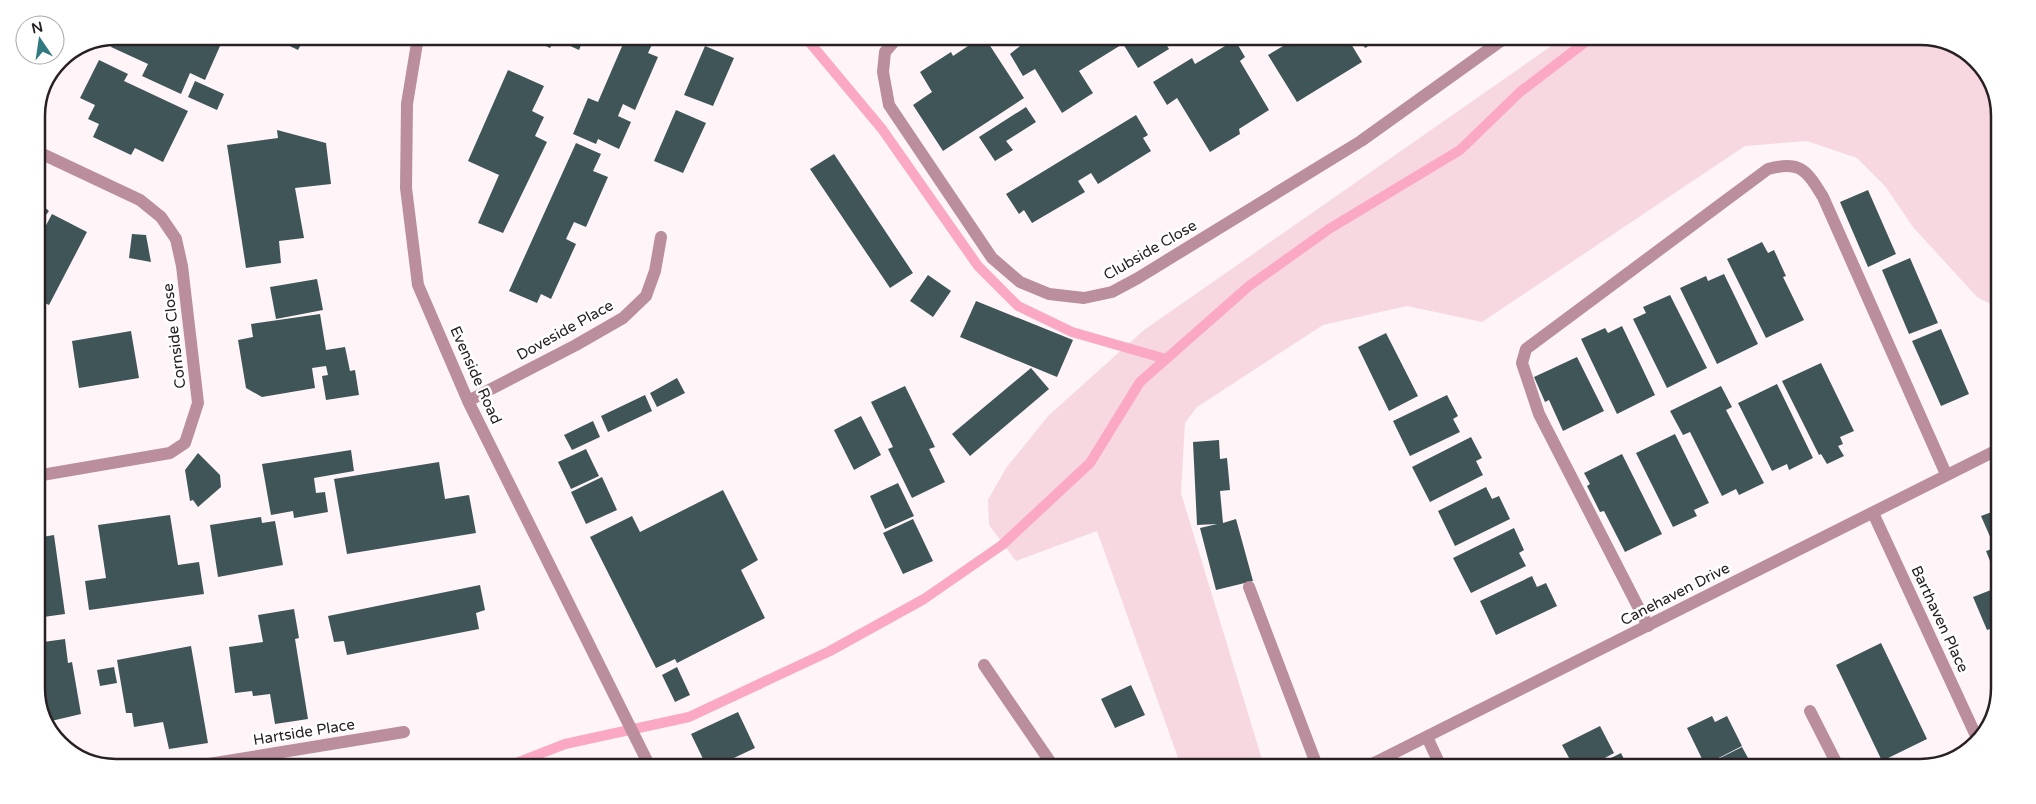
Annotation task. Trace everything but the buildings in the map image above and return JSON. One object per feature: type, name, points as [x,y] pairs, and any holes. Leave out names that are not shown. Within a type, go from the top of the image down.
[{"type":"street","name":"Evenside Road","points":[[417,45],[407,104],[406,188],[418,285],[468,401],[646,759]]},
{"type":"street","name":"Clubside Close","points":[[892,45],[886,52],[883,72],[889,105],[992,258],[1020,282],[1049,294],[1084,298],[1112,292],[1138,278],[1345,151],[1495,45]]},
{"type":"street","name":"Cornside Close","points":[[45,155],[140,200],[161,217],[176,239],[182,266],[198,403],[185,443],[170,453],[45,474]]},
{"type":"street","points":[[1648,626],[1539,414],[1522,363],[1526,349],[1768,170],[1781,166],[1793,167],[1808,172],[1823,197],[1946,474]]},
{"type":"street","name":"Doveside Place","points":[[468,401],[576,346],[622,318],[646,296],[655,271],[661,237]]},
{"type":"street","name":"Canehaven Drive","points":[[1382,759],[1873,514],[1946,474],[1991,453]]},
{"type":"street","name":"Barthaven Place","points":[[1873,514],[1975,733]]},
{"type":"street","points":[[1249,587],[1314,759]]},
{"type":"street","points":[[984,665],[1047,759]]},
{"type":"street","points":[[1810,711],[1834,759]]},
{"type":"street","name":"Hartside Place","points":[[239,759],[404,732]]},
{"type":"street","points":[[1426,737],[1438,759]]},
{"type":"shaded area","points":[[1553,45],[1934,46],[1951,52],[1967,63],[1986,89],[1990,102],[1991,304],[1977,297],[1913,227],[1885,186],[1857,158],[1807,141],[1745,146],[1482,322],[1407,306],[1323,325],[1197,407],[1185,423],[1181,493],[1262,759],[1178,759],[1097,531],[1016,561],[989,525],[988,500],[1006,468],[1049,415],[1144,330]]},
{"type":"waterway","points":[[812,45],[882,129],[978,266],[1018,306],[1072,332],[1166,359]]},
{"type":"waterway","points":[[527,759],[565,744],[689,717],[830,651],[924,599],[1002,545],[1090,463],[1140,382],[1249,286],[1329,229],[1460,150],[1520,92],[1581,45]]}]
